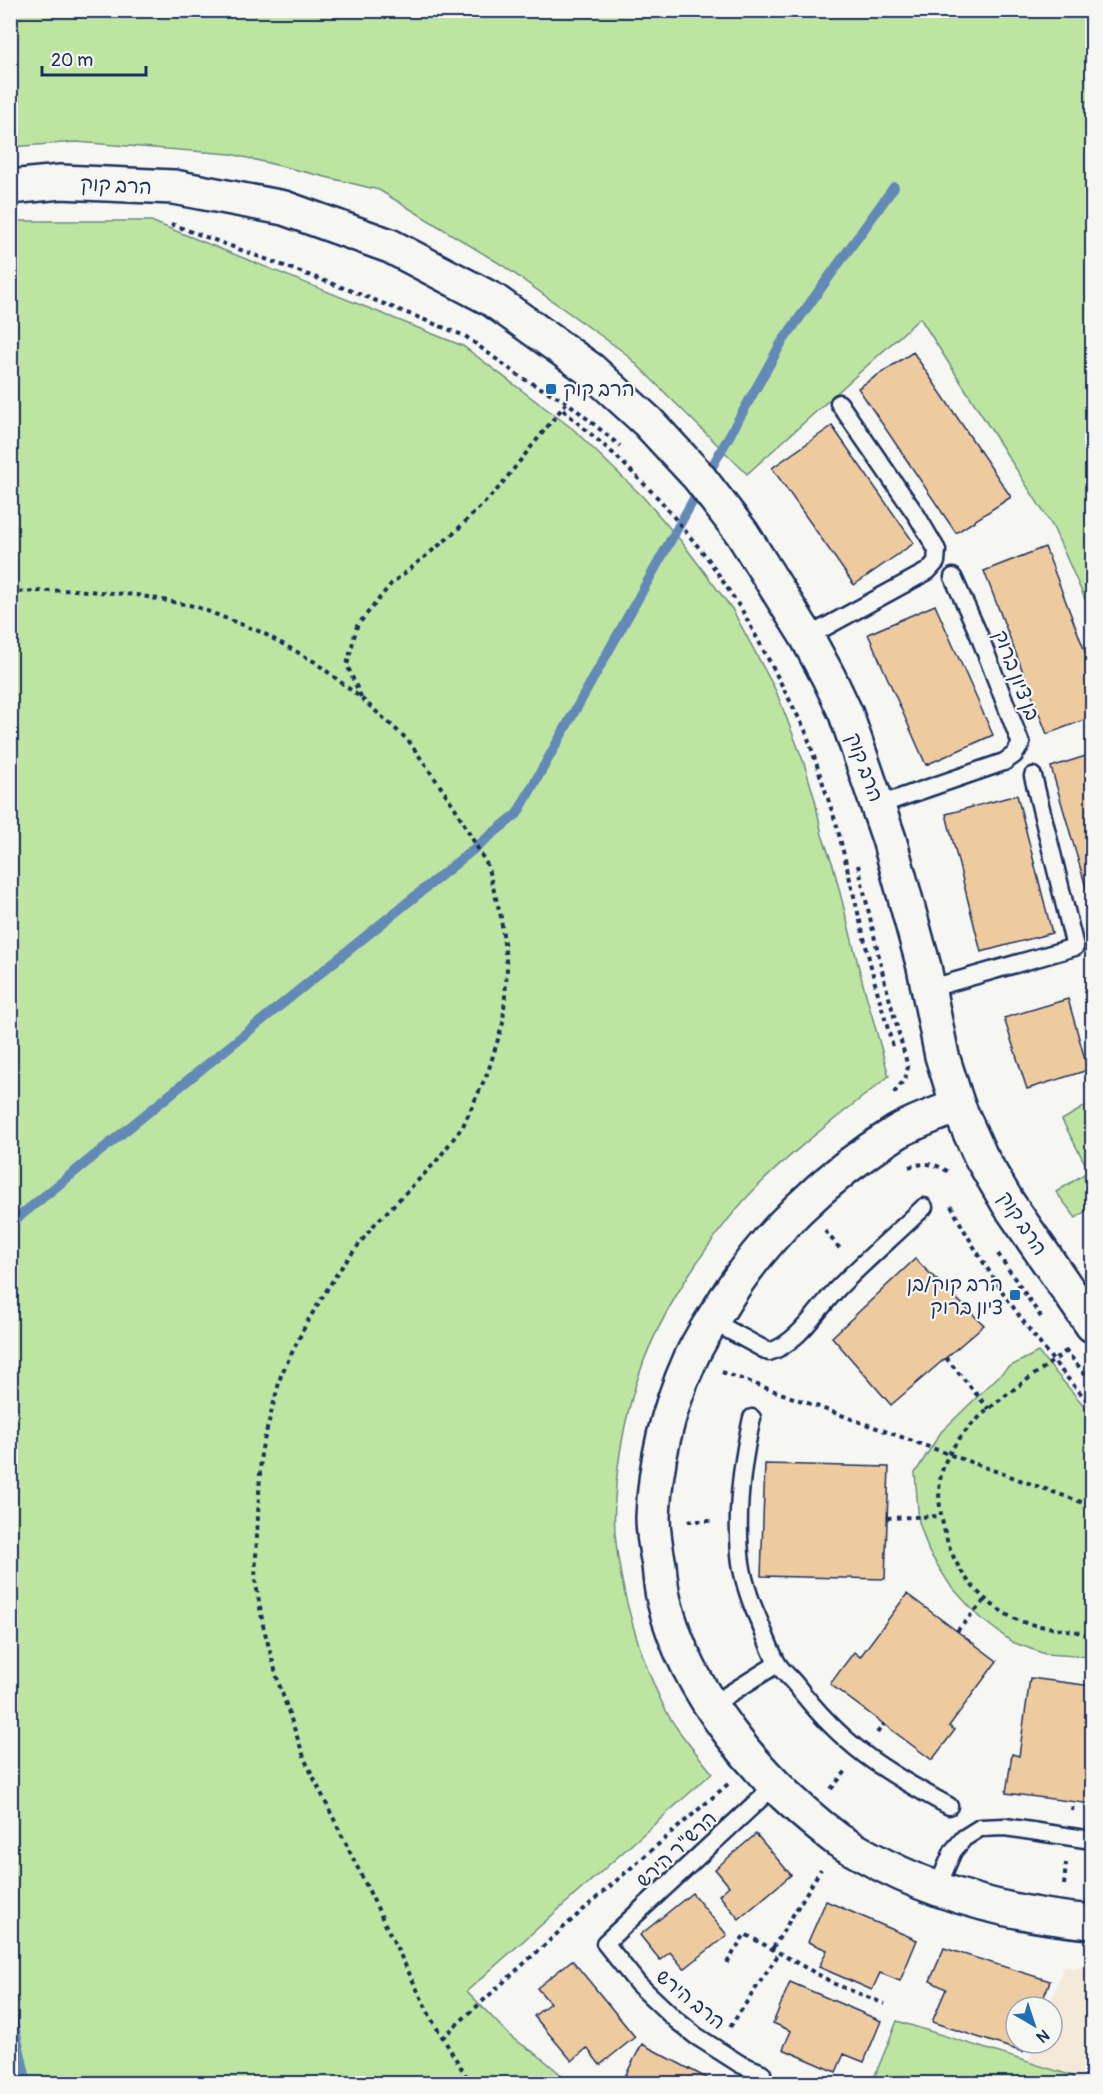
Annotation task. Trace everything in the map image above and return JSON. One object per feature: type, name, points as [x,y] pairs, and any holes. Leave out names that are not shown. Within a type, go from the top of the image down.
[{"type":"street","name":"הרב קוק","points":[[10,187],[61,182],[174,187],[284,208],[390,246],[493,300],[591,370],[655,430],[698,476],[742,533],[807,637],[846,714],[879,805],[906,897],[942,1056],[958,1106],[981,1157],[1008,1203],[1092,1325]]},
{"type":"street","points":[[958,1106],[899,1131],[842,1172],[780,1226],[732,1288],[712,1321],[691,1358],[673,1403],[662,1444],[653,1519],[664,1601],[678,1641],[697,1684],[710,1706],[765,1774],[839,1840],[908,1878],[937,1888],[1014,1911],[1092,1922]]},
{"type":"lane","points":[[807,637],[928,571],[936,562],[937,550],[917,516],[839,403]]},
{"type":"lane","name":"בן ציון ברוק","points":[[879,805],[1004,762],[1014,755],[1021,744],[979,635],[953,577]]},
{"type":"lane","points":[[928,989],[1075,947],[1033,776]]},
{"type":"lane","points":[[712,1321],[769,1352],[780,1349],[791,1342],[839,1287],[924,1207]]},
{"type":"lane","points":[[752,1418],[743,1456],[739,1502],[740,1554],[747,1593],[777,1664],[819,1714],[855,1748],[898,1779],[949,1806]]},
{"type":"lane","points":[[710,1706],[777,1664]]},
{"type":"lane","name":"הרש\"ר הירש","points":[[605,1943],[765,1774]]},
{"type":"lane","points":[[937,1888],[953,1851],[964,1838],[980,1828],[1005,1827],[1092,1840]]},
{"type":"lane","name":"הרב הירש","points":[[605,1943],[638,1984],[696,2036],[740,2064],[762,2073]]},
{"type":"path","points":[[169,223],[465,336],[522,378],[567,402],[622,448]]},
{"type":"path","points":[[362,698],[347,665],[357,626],[391,584],[453,534],[496,491],[563,410],[567,402]]},
{"type":"path","points":[[563,410],[615,455],[660,500],[709,560],[743,612],[772,666],[806,732],[837,826],[893,1047]]},
{"type":"path","points":[[10,592],[74,590],[137,595],[194,606],[270,637],[315,662],[362,698],[408,740],[454,806],[487,865],[501,917],[507,969],[503,1023],[488,1072],[463,1126],[435,1163],[373,1226],[338,1272],[306,1322],[281,1375],[261,1452],[255,1578],[263,1625],[275,1670],[305,1760],[442,2038],[471,2084]]},
{"type":"path","points":[[856,859],[884,979],[908,1067],[905,1079],[893,1095]]},
{"type":"path","points":[[901,1170],[915,1165]]},
{"type":"path","points":[[950,1204],[998,1283],[1053,1361],[1092,1406]]},
{"type":"path","points":[[818,1237],[832,1224]]},
{"type":"path","points":[[717,1382],[721,1371],[742,1337]]},
{"type":"path","points":[[1066,1351],[989,1409],[949,1453],[942,1470],[941,1516],[956,1562],[973,1589],[985,1600],[1015,1619],[1063,1628],[1092,1637]]},
{"type":"path","points":[[946,1358],[989,1409]]},
{"type":"path","points":[[721,1371],[1092,1506]]},
{"type":"path","points":[[688,1512],[688,1531]]},
{"type":"path","points":[[887,1518],[941,1516]]},
{"type":"path","points":[[957,1631],[985,1600]]},
{"type":"path","points":[[1089,1686],[1092,1663]]},
{"type":"path","points":[[442,2038],[594,1900],[765,1774]]},
{"type":"path","points":[[823,1782],[838,1795]]},
{"type":"path","points":[[773,1948],[826,1861]]},
{"type":"path","points":[[1053,1884],[1073,1887]]},
{"type":"path","points":[[727,1963],[745,1934],[837,1985],[885,2004]]},
{"type":"path","points":[[717,2048],[780,1952]]},
{"type":"shaded area","points":[[1064,1967],[1092,1968],[1092,2083],[1075,2083],[1072,2076],[1028,2062],[1031,2055],[1064,2055],[1064,1995],[1054,1995]]},
{"type":"green space","points":[[11,10],[1092,11],[1092,615],[1053,527],[920,318],[747,474],[625,353],[502,265],[379,190],[231,154],[76,142],[11,147]]},
{"type":"green space","points":[[11,221],[151,221],[463,346],[573,429],[643,497],[681,541],[732,609],[776,691],[804,763],[889,1076],[783,1162],[734,1212],[702,1254],[668,1309],[650,1345],[635,1387],[620,1450],[615,1493],[615,1533],[621,1577],[639,1645],[664,1707],[680,1733],[712,1773],[467,1991],[512,2038],[538,2055],[571,2083],[11,2083]]},
{"type":"green space","points":[[1092,1102],[1092,1206],[1076,1218],[1056,1192],[1089,1171],[1062,1120]]},
{"type":"green space","points":[[1038,1352],[1092,1415],[1092,1657],[1045,1654],[1012,1642],[979,1617],[950,1585],[929,1552],[919,1522],[915,1473],[941,1432],[1007,1368]]},
{"type":"green space","points":[[897,2021],[1073,2076],[1075,2083],[872,2083]]},
{"type":"building","points":[[913,352],[1011,497],[956,533],[858,388]]},
{"type":"building","points":[[832,426],[914,543],[854,585],[772,468]]},
{"type":"building","points":[[1045,547],[1092,670],[1092,717],[1047,734],[984,571]]},
{"type":"building","points":[[935,605],[993,735],[926,765],[868,634]]},
{"type":"building","points":[[1092,754],[1092,908],[1051,767]]},
{"type":"building","points":[[1017,795],[1052,933],[981,952],[946,814]]},
{"type":"building","points":[[1068,999],[1088,1070],[1027,1089],[1004,1018]]},
{"type":"building","points":[[915,1259],[984,1325],[891,1405],[832,1337]]},
{"type":"building","points":[[765,1464],[889,1467],[885,1579],[761,1576]]},
{"type":"building","points":[[907,1594],[997,1661],[949,1726],[955,1730],[932,1760],[830,1684],[854,1652],[860,1657]]},
{"type":"building","points":[[1030,1678],[1092,1686],[1092,1804],[1006,1793],[1012,1754],[1019,1756]]},
{"type":"building","points":[[756,1834],[791,1875],[739,1919],[719,1895],[729,1886],[715,1869]]},
{"type":"building","points":[[692,1893],[727,1935],[684,1969],[670,1952],[660,1960],[640,1935]]},
{"type":"building","points":[[826,1901],[917,1940],[900,1981],[880,1973],[872,1990],[819,1967],[827,1950],[808,1942]]},
{"type":"building","points":[[944,1948],[1050,1981],[1045,1995],[1004,1995],[1004,2046],[932,2022],[946,1989],[930,1981]]},
{"type":"building","points":[[572,1960],[635,2037],[600,2065],[587,2048],[572,2061],[534,2016],[550,2003],[537,1988]]},
{"type":"building","points":[[790,1982],[881,2021],[864,2062],[844,2054],[836,2072],[783,2049],[791,2031],[773,2023]]},
{"type":"building","points":[[642,2044],[718,2084],[621,2084]]},
{"type":"waterway","points":[[10,1224],[517,814],[782,342],[894,187]]},
{"type":"waterway","points":[[10,2007],[27,2084]]},
{"type":"place","name":"הרב קוק","points":[[551,389]]},
{"type":"place","name":"הרב קוק/בן ציון ברוק","points":[[1015,1295]]}]
